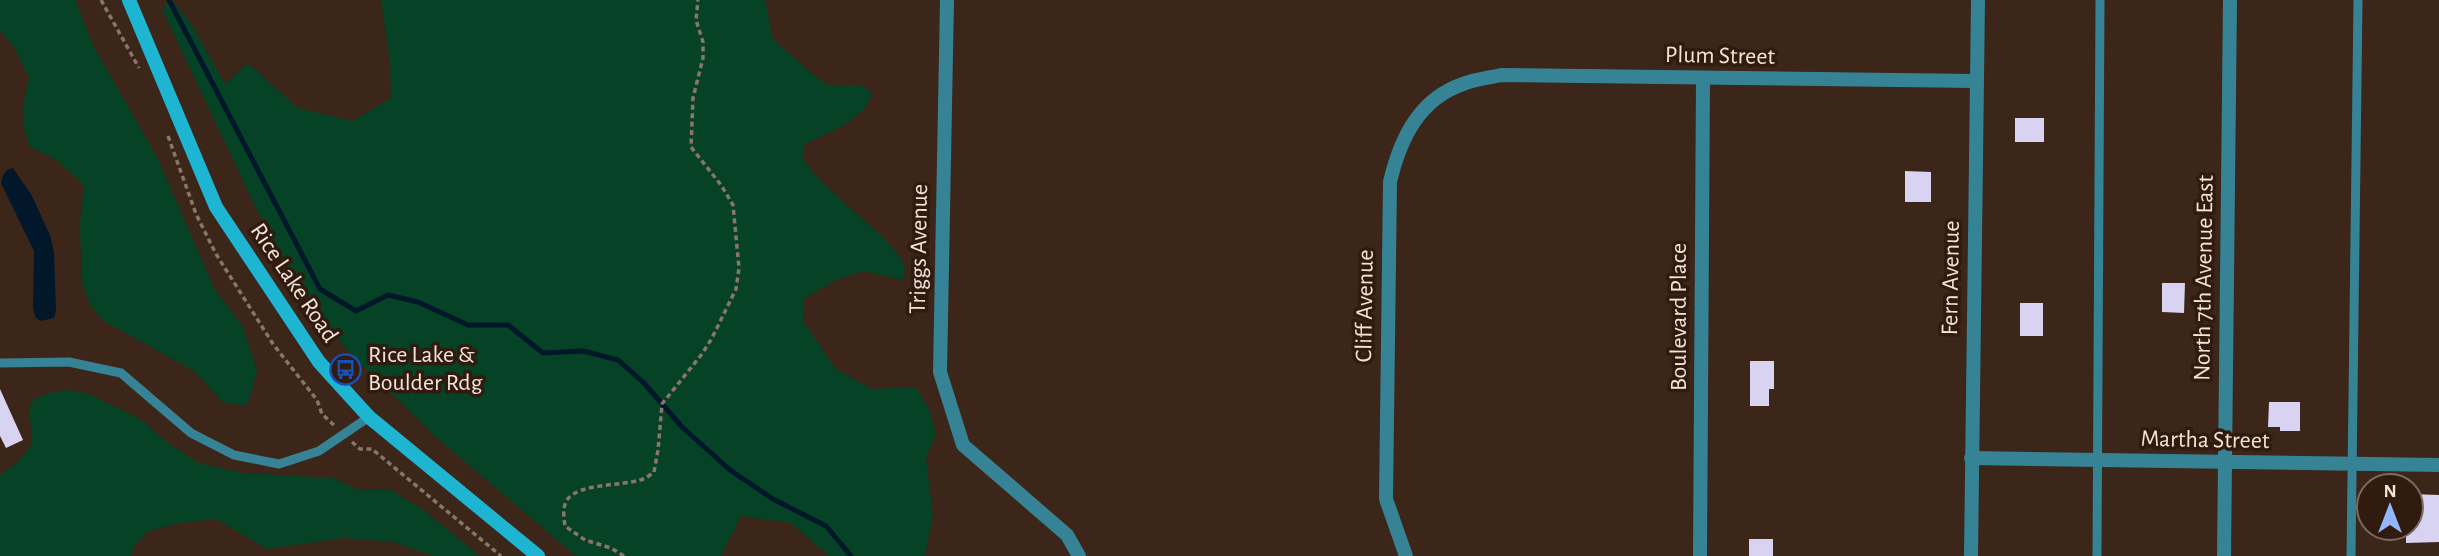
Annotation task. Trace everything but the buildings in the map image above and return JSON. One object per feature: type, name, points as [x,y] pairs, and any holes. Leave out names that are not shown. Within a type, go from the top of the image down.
[{"type":"main road","name":"Rice Lake Road","points":[[129,0],[216,208],[319,362],[369,417],[538,556]]},
{"type":"street","name":"Triggs Avenue","points":[[947,0],[940,372],[963,445],[1067,535],[1079,556]]},
{"type":"street","name":"Fern Avenue","points":[[1970,556],[1978,0]]},
{"type":"street","name":"North 7th Avenue East","points":[[2224,556],[2230,0]]},
{"type":"street","name":"Plum Street","points":[[1464,83],[1501,75],[1976,80]]},
{"type":"street","name":"Boulevard Place","points":[[1700,556],[1703,79]]},
{"type":"street","name":"Cliff Avenue","points":[[1406,556],[1386,499],[1390,182],[1397,153],[1409,127],[1427,105],[1464,83]]},
{"type":"street","name":"Martha Street","points":[[1971,458],[2439,465]]},
{"type":"lane","points":[[2098,556],[2100,0]]},
{"type":"lane","points":[[2351,556],[2358,0]]},
{"type":"lane","points":[[0,363],[69,362],[121,373],[191,433],[234,455],[279,464],[319,451],[369,417]]},
{"type":"path","points":[[624,556],[611,548],[585,540],[565,526],[563,512],[566,501],[573,493],[585,489],[642,480],[654,472],[662,404],[702,354],[736,289],[739,268],[733,205],[721,184],[691,147],[693,98],[704,58],[704,41],[696,20],[698,0]]},
{"type":"path","points":[[360,449],[372,449],[500,556]]},
{"type":"green space","points":[[0,0],[75,0],[94,47],[157,157],[215,290],[243,327],[257,371],[247,406],[223,402],[194,371],[102,320],[91,306],[82,284],[80,225],[84,185],[57,160],[30,147],[23,126],[24,100],[29,78],[15,49],[0,30]]},
{"type":"green space","points":[[172,0],[192,25],[225,84],[248,63],[298,108],[353,121],[391,98],[390,62],[381,0],[765,0],[773,40],[810,72],[830,85],[855,85],[872,92],[869,102],[855,118],[805,144],[803,155],[817,177],[893,248],[904,264],[903,280],[863,271],[836,280],[804,299],[803,321],[836,369],[872,389],[916,387],[929,409],[936,433],[926,458],[933,515],[925,556],[829,556],[791,523],[741,516],[721,556],[576,556],[438,439],[345,348],[279,257],[162,9]]},
{"type":"green space","points":[[66,390],[89,394],[140,419],[168,443],[199,463],[243,473],[333,478],[358,490],[389,489],[422,509],[480,556],[432,556],[394,542],[344,538],[267,549],[216,519],[180,523],[149,531],[133,548],[132,556],[0,556],[0,475],[21,459],[32,443],[30,411],[34,400]]},
{"type":"water","points":[[13,168],[31,194],[50,235],[54,252],[54,318],[40,321],[33,309],[34,251],[1,183],[4,173]]},
{"type":"waterway","points":[[169,0],[320,289],[356,311],[388,295],[418,302],[468,325],[508,325],[543,353],[583,351],[618,360],[644,383],[682,427],[730,470],[773,499],[826,526],[851,556]]},
{"type":"place","name":"Rice Lake & Boulder Rdg","points":[[345,369]]}]
